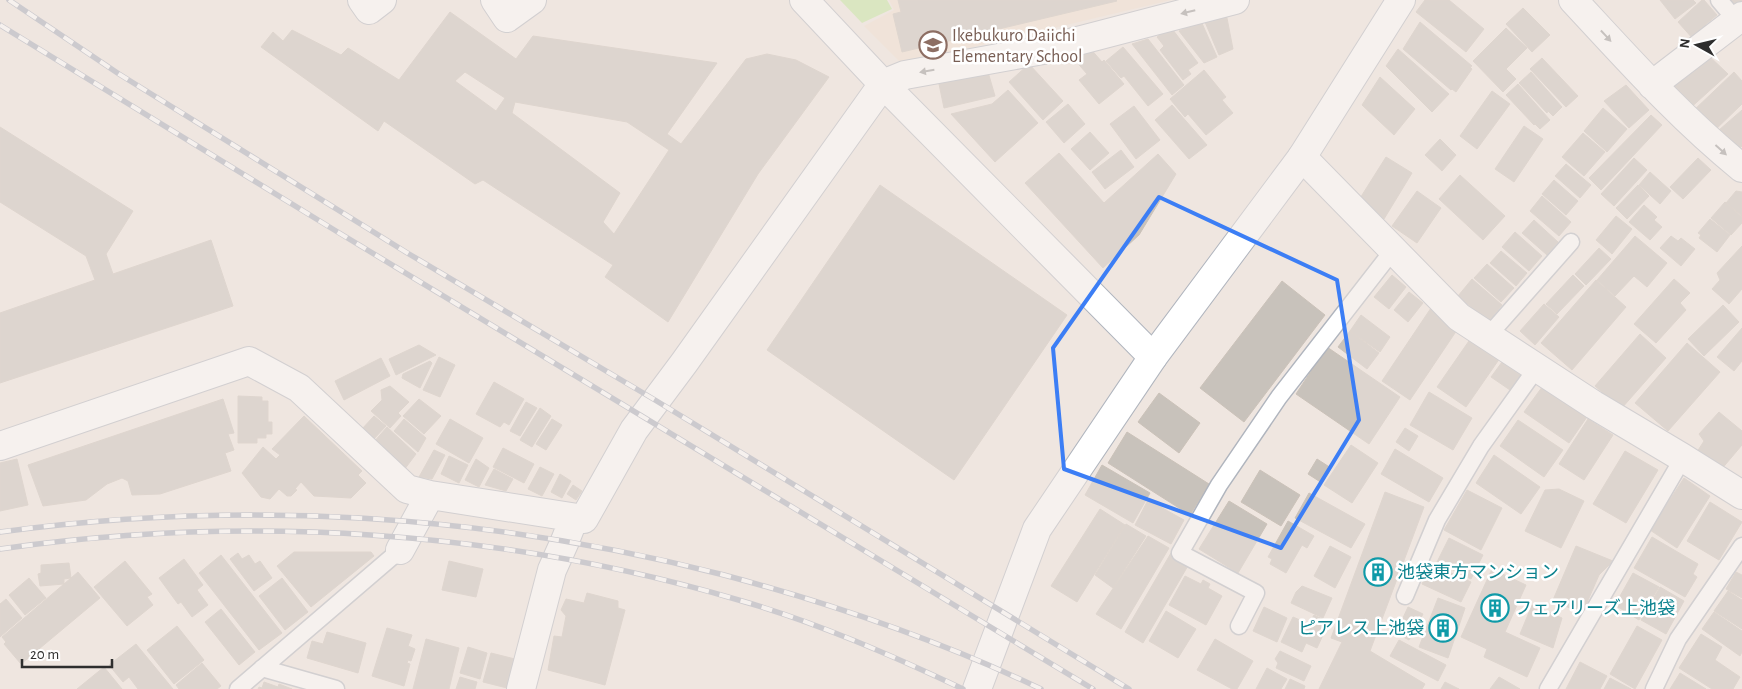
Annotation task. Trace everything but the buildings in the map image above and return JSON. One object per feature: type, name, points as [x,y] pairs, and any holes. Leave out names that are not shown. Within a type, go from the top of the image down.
[{"type":"street","points":[[362,0],[369,10],[382,0]]},
{"type":"street","points":[[495,0],[507,18],[532,0]]},
{"type":"street","points":[[804,0],[882,84],[1153,357]]},
{"type":"street","points":[[0,446],[249,361],[299,388],[407,489],[430,495],[584,519],[634,430],[690,355],[882,84],[905,76],[1043,50],[1235,0]]},
{"type":"street","points":[[977,689],[1037,529],[1153,357],[1302,157],[1401,0]]},
{"type":"street","points":[[1573,0],[1652,85],[1724,154],[1742,168]]},
{"type":"street","points":[[1652,85],[1733,12]]},
{"type":"street","points":[[1302,157],[1459,317],[1536,369],[1594,405],[1683,458],[1737,484]]},
{"type":"street","points":[[400,550],[430,495]]},
{"type":"street","points":[[521,689],[552,570],[566,541],[574,518]]},
{"type":"lane","points":[[1488,336],[1571,242]]},
{"type":"lane","points":[[1238,626],[1256,593],[1180,553],[1219,485],[1279,397],[1394,249]]},
{"type":"lane","points":[[1405,596],[1437,520],[1481,446],[1536,369]]},
{"type":"lane","points":[[1548,689],[1683,458]]},
{"type":"lane","points":[[1654,689],[1678,639],[1742,546]]},
{"type":"lane","points":[[238,689],[400,550]]},
{"type":"lane","points":[[262,668],[336,689]]},
{"type":"highlighted area","points":[[1159,197],[1337,280],[1359,420],[1281,548],[1064,469],[1053,348]]},
{"type":"shaded area","name":"Ikebukuro Daiichi Elementary School","points":[[889,0],[1171,0],[902,64],[864,26],[894,10]]},
{"type":"green space","points":[[840,0],[887,0],[892,9],[862,23]]},
{"type":"railway","points":[[9,0],[119,74],[409,254],[655,400],[1129,689]]},
{"type":"railway","points":[[0,25],[336,231],[1093,689]]},
{"type":"railway","points":[[0,532],[91,522],[182,516],[273,515],[364,518],[455,526],[545,538],[635,554],[724,575],[805,598],[925,639],[1041,689]]},
{"type":"railway","points":[[0,549],[93,538],[187,532],[280,531],[374,535],[467,544],[560,558],[652,577],[742,601],[854,640],[963,689]]},
{"type":"place","name":"Ikebukuro Daiichi Elementary School","points":[[933,45]]},
{"type":"place","name":"池袋東方マンション","points":[[1378,572]]},
{"type":"place","name":"フェアリーズ上池袋","points":[[1495,608]]},
{"type":"place","name":"ピアレス上池袋","points":[[1443,628]]}]
